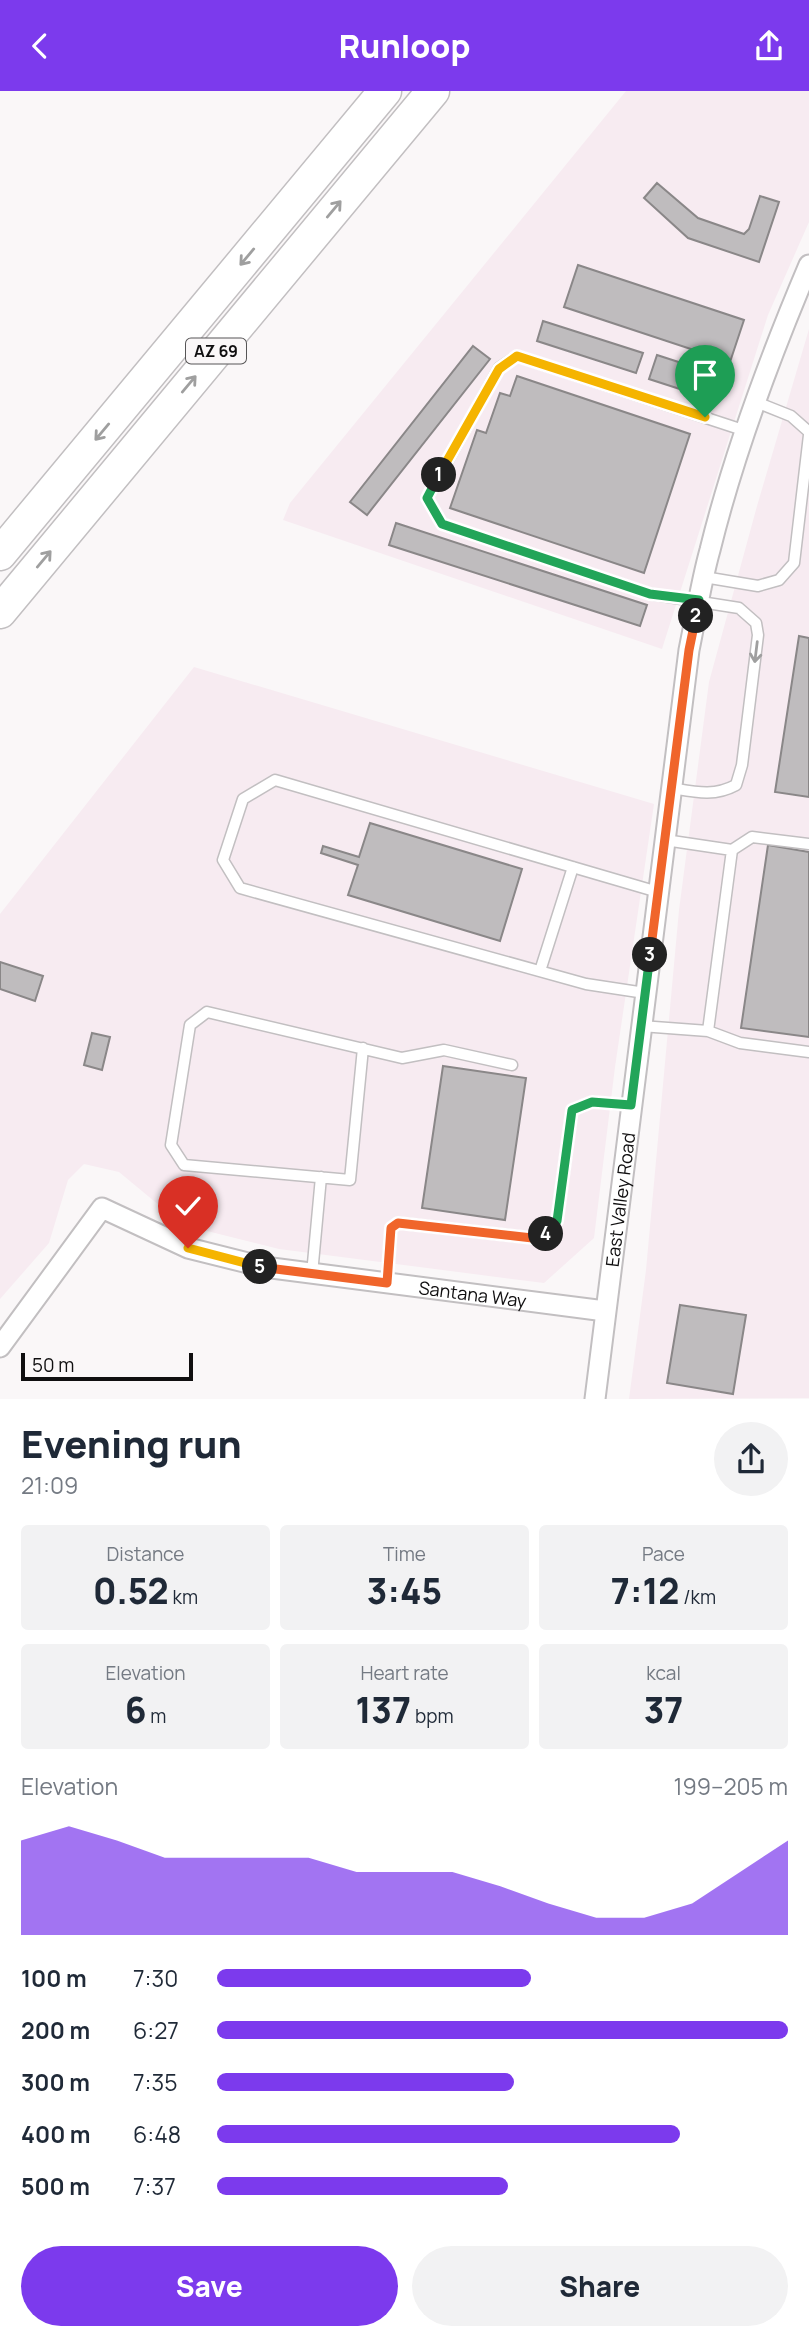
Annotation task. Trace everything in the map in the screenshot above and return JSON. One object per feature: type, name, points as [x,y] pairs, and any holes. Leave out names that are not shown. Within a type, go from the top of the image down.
[{"type":"main road","name":"AZ 69","points":[[0,554],[385,91]]},
{"type":"main road","name":"AZ 69","points":[[0,612],[433,91]]},
{"type":"street","name":"East Valley Road","points":[[595,1398],[689,650],[710,550],[746,431],[780,333],[809,265]]},
{"type":"street","name":"Santana Way","points":[[0,1346],[102,1208],[188,1248],[264,1268],[606,1311]]},
{"type":"lane","points":[[671,788],[709,794],[736,785],[742,765],[758,635],[756,623],[739,608],[650,594],[442,524],[427,498],[499,369],[517,356],[746,431]]},
{"type":"lane","points":[[704,576],[758,586],[779,580],[794,563],[809,433],[791,416],[756,402]]},
{"type":"lane","points":[[645,993],[586,985],[240,888],[223,860],[243,799],[275,779],[658,892]]},
{"type":"lane","points":[[665,840],[732,849],[752,837],[809,845]]},
{"type":"lane","points":[[708,1031],[732,849]]},
{"type":"lane","points":[[540,971],[573,867]]},
{"type":"lane","points":[[363,1048],[350,1180],[184,1165],[171,1145],[190,1025],[206,1012],[363,1048],[402,1058],[444,1050],[512,1065]]},
{"type":"lane","points":[[642,1026],[708,1031],[740,1043],[809,1052]]},
{"type":"lane","points":[[387,1283],[391,1228],[398,1223],[541,1239],[557,1221],[572,1110],[592,1102],[631,1105]]},
{"type":"lane","points":[[312,1274],[321,1177]]},
{"type":"shaded area","points":[[626,91],[809,91],[809,222],[768,315],[662,649],[283,520],[290,503]]},
{"type":"shaded area","points":[[809,329],[809,1398],[629,1399],[646,1270],[679,910],[709,682]]},
{"type":"shaded area","points":[[194,667],[654,804],[615,1067],[594,1238],[544,1283],[279,1249],[183,1225],[119,1172],[84,1164],[68,1180],[49,1243],[0,1299],[0,914]]},
{"type":"building","points":[[657,183],[698,218],[744,234],[749,229],[760,196],[779,202],[759,262],[688,238],[644,198]]},
{"type":"building","points":[[578,265],[744,320],[730,362],[564,307]]},
{"type":"building","points":[[543,321],[643,353],[636,373],[537,341]]},
{"type":"building","points":[[473,346],[490,359],[367,515],[350,502]]},
{"type":"building","points":[[657,355],[700,369],[692,393],[649,379]]},
{"type":"building","points":[[517,376],[690,434],[644,573],[450,508],[477,430],[486,433],[500,393],[510,396]]},
{"type":"building","points":[[396,523],[647,605],[640,626],[389,545]]},
{"type":"building","points":[[799,636],[809,638],[809,797],[775,792]]},
{"type":"building","points":[[370,823],[522,869],[500,941],[348,895],[358,865],[321,853],[323,846],[359,857]]},
{"type":"building","points":[[768,845],[809,852],[809,1037],[741,1028]]},
{"type":"building","points":[[0,962],[43,976],[35,1001],[0,989]]},
{"type":"building","points":[[92,1033],[110,1037],[102,1070],[84,1065]]},
{"type":"building","points":[[443,1066],[526,1078],[505,1220],[422,1208]]},
{"type":"building","points":[[680,1305],[746,1315],[733,1394],[667,1383]]},
{"type":"route","points":[[188,1248],[264,1268],[387,1283],[391,1228],[398,1223],[541,1239],[557,1221],[572,1110],[592,1102],[631,1105],[689,650],[699,600],[650,594],[442,524],[427,498],[499,369],[517,356],[705,417]]}]
